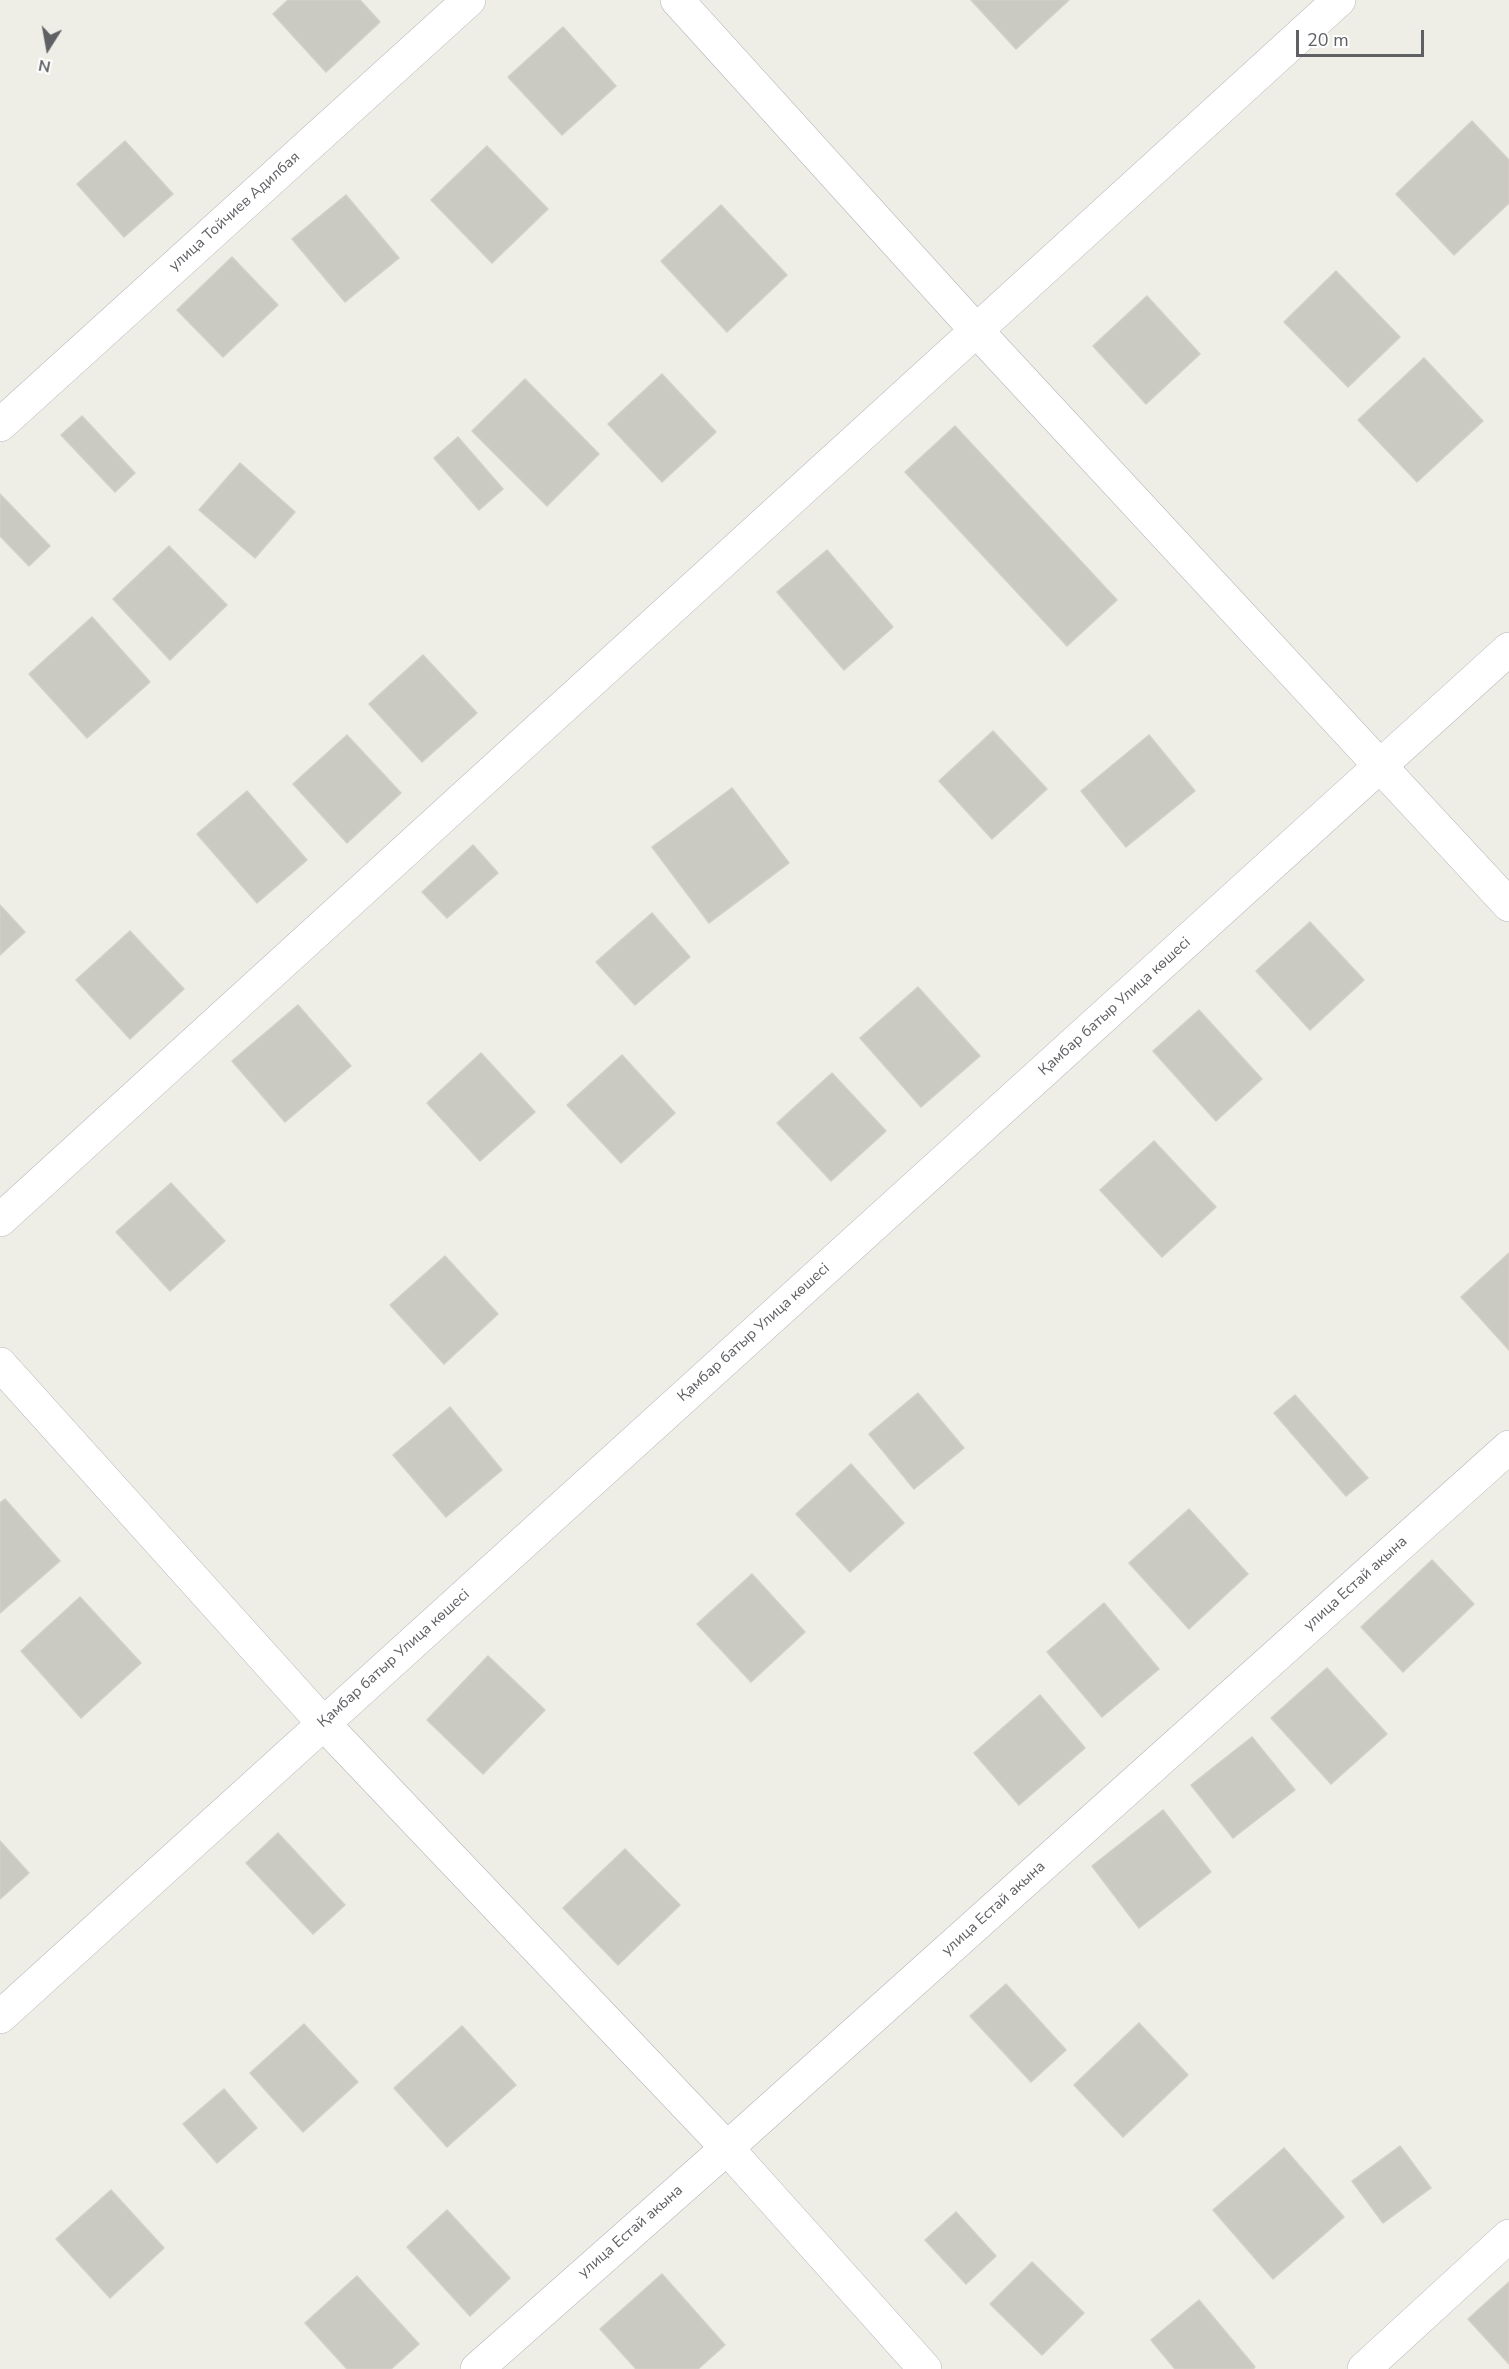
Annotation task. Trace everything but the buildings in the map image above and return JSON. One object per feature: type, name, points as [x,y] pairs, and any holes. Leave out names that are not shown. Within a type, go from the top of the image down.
[{"type":"street","name":"улица Тойчиев Адилбая","points":[[0,425],[469,0]]},
{"type":"street","points":[[677,0],[976,330],[1509,905]]},
{"type":"street","points":[[0,1220],[1339,0]]},
{"type":"street","name":"Қамбар батыр Улица көшесі","points":[[0,2018],[1509,649]]},
{"type":"street","points":[[0,1364],[323,1723],[727,2148],[925,2369]]},
{"type":"street","name":"улица Естай акына","points":[[477,2369],[1509,1447]]},
{"type":"street","points":[[1364,2369],[1509,2236]]}]
